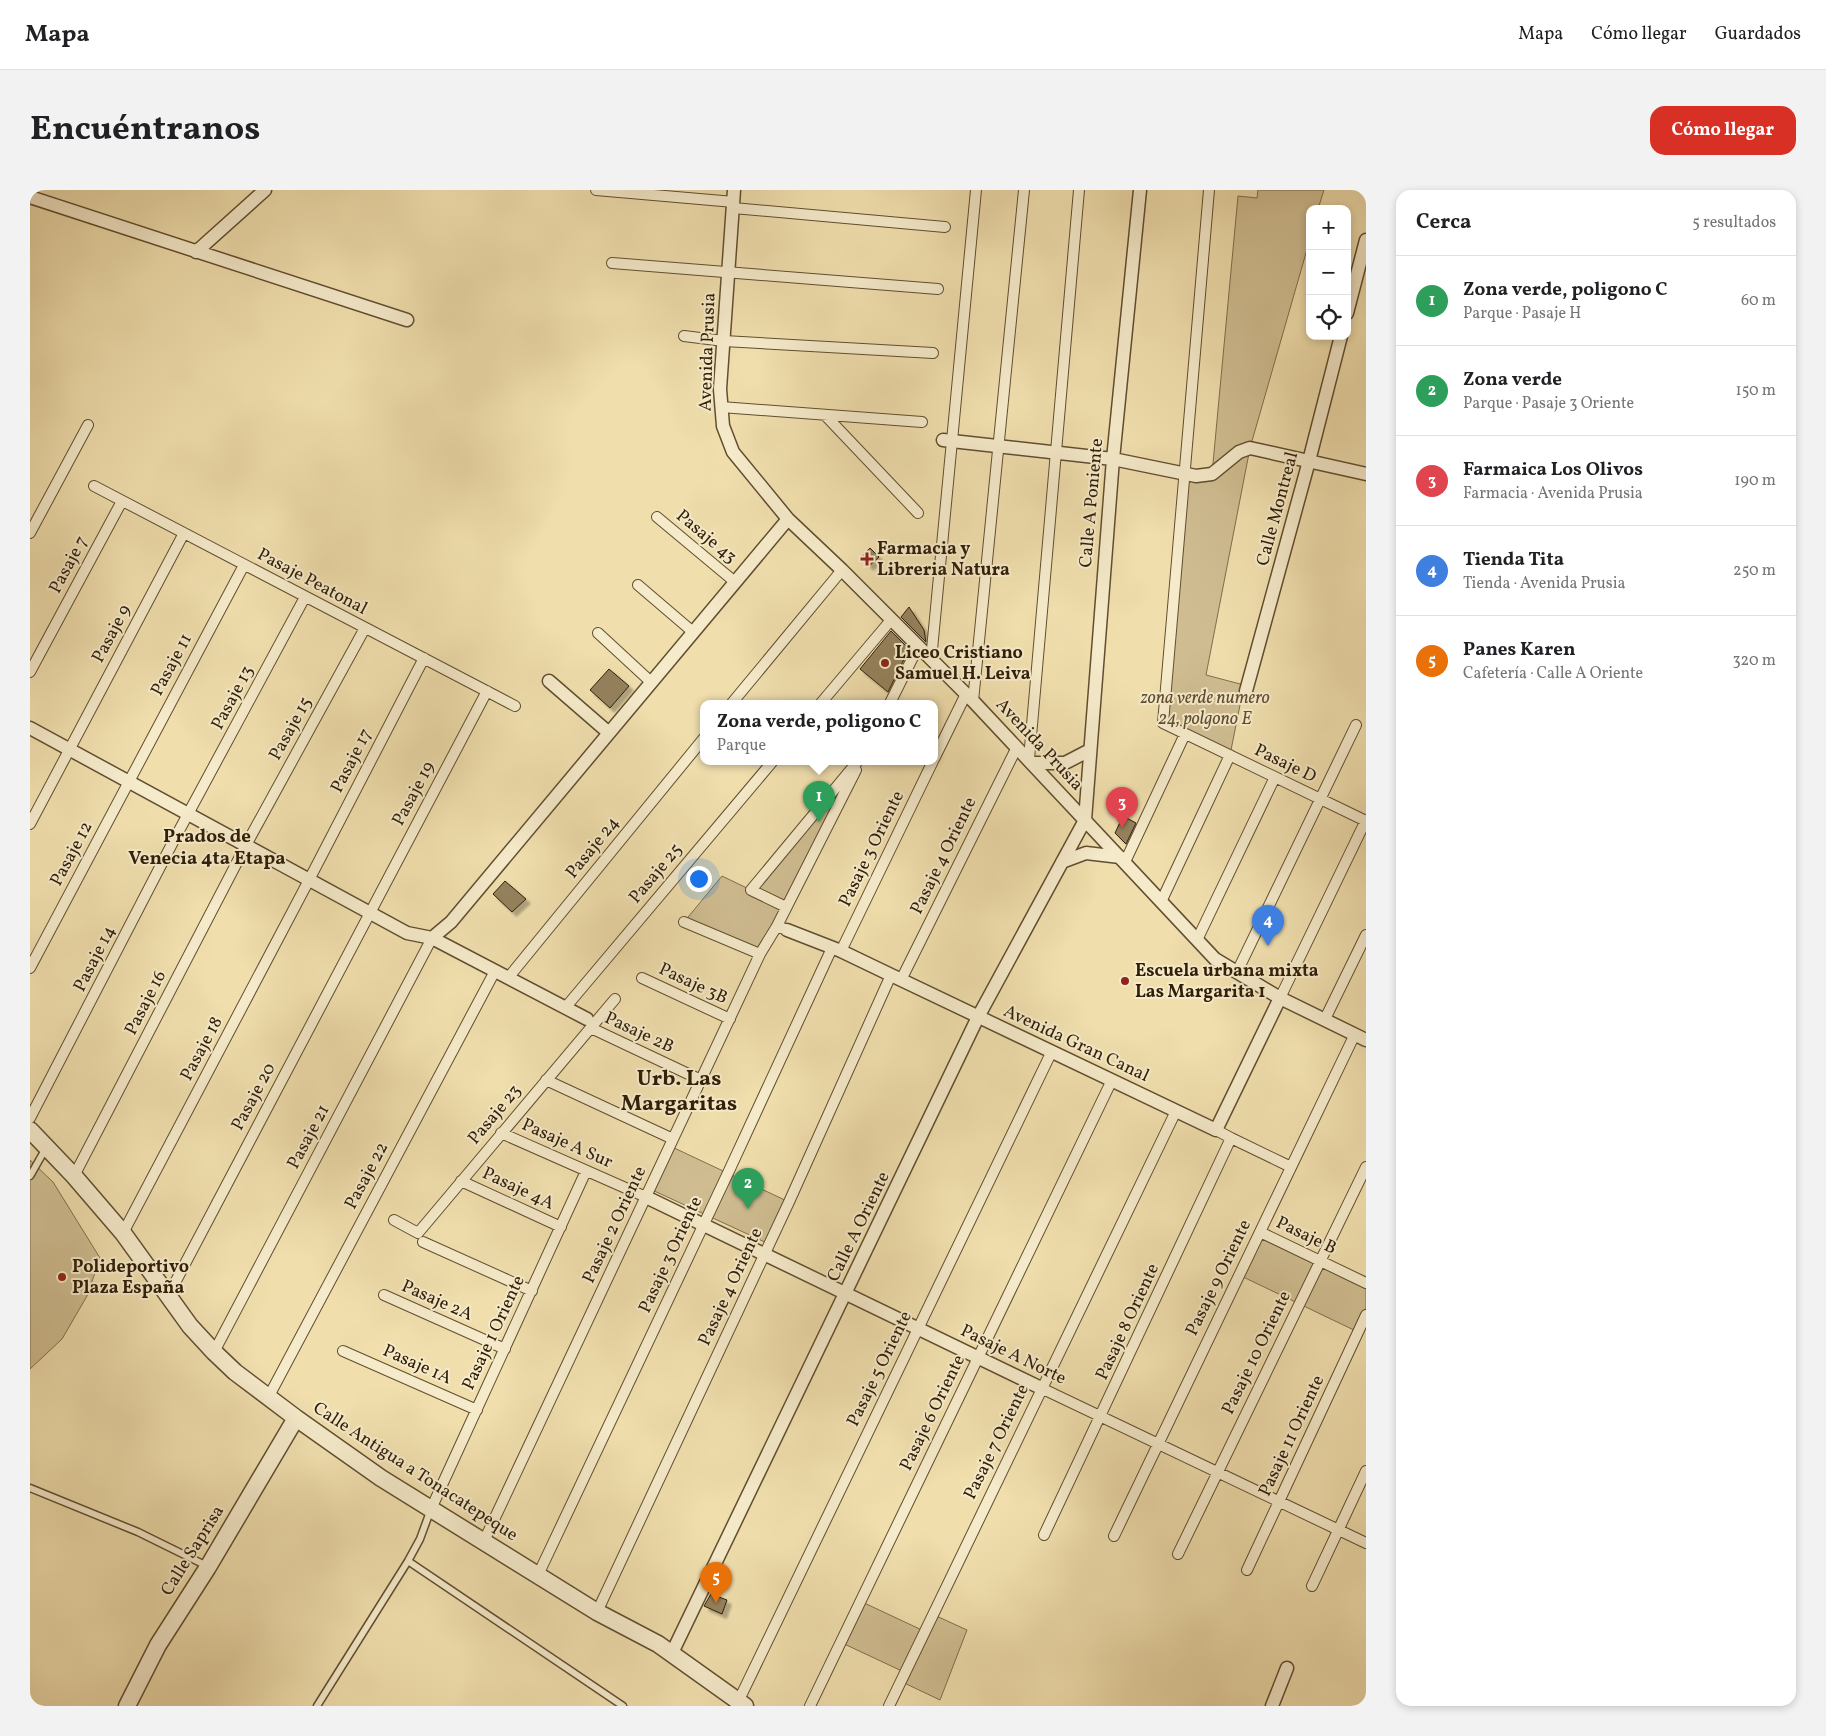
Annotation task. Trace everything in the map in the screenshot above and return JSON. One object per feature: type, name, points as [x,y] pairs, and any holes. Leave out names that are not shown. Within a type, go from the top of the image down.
[{"type":"street","points":[[196,252],[264,190]]},
{"type":"street","points":[[596,190],[734,200],[945,226]]},
{"type":"street","points":[[932,660],[948,441],[976,190]]},
{"type":"street","points":[[969,698],[998,446],[1024,190]]},
{"type":"street","points":[[1079,190],[1030,761],[1065,763],[1090,750]]},
{"type":"street","name":"Calle A Poniente","points":[[1084,820],[1113,459],[1140,190]]},
{"type":"street","points":[[1184,474],[1209,190]]},
{"type":"street","points":[[30,197],[407,320]]},
{"type":"street","name":"Avenida Prusia","points":[[734,200],[720,389],[723,426],[734,452],[788,519],[842,570],[1017,747],[1215,959],[1280,998],[1360,1037]]},
{"type":"street","points":[[1351,298],[1366,240]]},
{"type":"street","points":[[612,263],[938,289]]},
{"type":"street","points":[[684,336],[724,341],[932,353]]},
{"type":"street","name":"Calle Montreal","points":[[1246,691],[1340,340]]},
{"type":"street","points":[[721,407],[922,422]]},
{"type":"street","points":[[825,414],[918,513]]},
{"type":"street","points":[[30,533],[88,425]]},
{"type":"street","points":[[948,441],[1113,459],[1196,476],[1212,474],[1239,452],[1250,448],[1366,474]]},
{"type":"street","name":"Pasaje D","points":[[1184,474],[1163,723],[1366,821]]},
{"type":"street","name":"Pasaje Peatonal","points":[[94,486],[515,706]]},
{"type":"street","name":"Pasaje 7","points":[[30,672],[122,501]]},
{"type":"street","name":"Pasaje 43","points":[[657,517],[735,582]]},
{"type":"street","points":[[432,938],[451,922],[788,519]]},
{"type":"street","name":"Pasaje 9","points":[[30,824],[184,533]]},
{"type":"street","name":"Pasaje 11","points":[[129,782],[244,565]]},
{"type":"street","points":[[734,700],[842,570]]},
{"type":"street","points":[[638,585],[693,632]]},
{"type":"street","name":"Pasaje 13","points":[[189,814],[305,597]]},
{"type":"street","points":[[824,700],[892,620]]},
{"type":"street","name":"Pasaje 15","points":[[246,845],[365,628]]},
{"type":"street","points":[[598,634],[651,682]]},
{"type":"street","points":[[891,700],[918,646]]},
{"type":"street","name":"Pasaje 17","points":[[309,880],[424,658]]},
{"type":"street","points":[[549,681],[609,733]]},
{"type":"street","name":"Pasaje 19","points":[[369,912],[486,691]]},
{"type":"street","name":"Pasaje 3 Oriente","points":[[938,753],[969,698]]},
{"type":"street","points":[[1237,972],[1356,725]]},
{"type":"street","points":[[30,728],[407,933],[432,938],[565,1008],[589,1024]]},
{"type":"street","points":[[1062,862],[1086,853],[1122,860],[1185,734]]},
{"type":"street","name":"Pasaje 24","points":[[508,978],[700,743]]},
{"type":"street","name":"Pasaje 4 Oriente","points":[[597,1612],[896,977],[1017,747]]},
{"type":"street","points":[[1161,902],[1230,756]]},
{"type":"street","name":"Pasaje 25","points":[[565,1008],[770,765]]},
{"type":"street","points":[[786,906],[751,890],[856,765]]},
{"type":"street","name":"Pasaje 2 Oriente","points":[[484,1541],[760,954],[782,928],[786,906],[857,765]]},
{"type":"street","name":"Pasaje 3 Oriente","points":[[538,1575],[836,950],[931,765]]},
{"type":"street","points":[[1197,940],[1274,777]]},
{"type":"street","name":"Pasaje 12","points":[[30,968],[129,782]]},
{"type":"street","name":"Pasaje 14","points":[[30,1118],[189,814]]},
{"type":"street","name":"Calle A Oriente","points":[[672,1653],[978,1017],[1084,820]]},
{"type":"street","points":[[1291,1167],[1216,1130],[1366,821]]},
{"type":"street","name":"Pasaje 16","points":[[74,1176],[246,845]]},
{"type":"street","name":"Pasaje 18","points":[[122,1233],[309,880]]},
{"type":"street","name":"Pasaje 20","points":[[168,1296],[369,912]]},
{"type":"street","points":[[684,922],[760,954]]},
{"type":"street","name":"Avenida Gran Canal","points":[[782,928],[896,977],[1216,1130]]},
{"type":"street","points":[[1324,1019],[1366,935]]},
{"type":"street","name":"Pasaje 21","points":[[214,1352],[432,938]]},
{"type":"street","name":"Pasaje 22","points":[[269,1396],[494,971]]},
{"type":"street","name":"Pasaje 3B","points":[[642,978],[730,1019]]},
{"type":"street","name":"Pasaje 23","points":[[394,1220],[418,1233],[546,1080],[589,1024],[615,998]]},
{"type":"street","name":"Pasaje 2B","points":[[589,1024],[701,1080]]},
{"type":"street","name":"Pasaje 9 Oriente","points":[[1114,1536],[1291,1167],[1360,1037]]},
{"type":"street","name":"Pasaje 5 Oriente","points":[[741,1704],[918,1328],[1052,1051]]},
{"type":"street","points":[[546,1080],[673,1138]]},
{"type":"street","name":"Pasaje 6 Oriente","points":[[810,1706],[1112,1080]]},
{"type":"street","name":"Pasaje 7 Oriente","points":[[888,1706],[1176,1111]]},
{"type":"street","name":"Calle Antigua a Tonacatepeque","points":[[30,1130],[74,1176],[122,1233],[190,1326],[235,1372],[345,1454],[597,1612],[672,1653],[741,1704]]},
{"type":"street","name":"Pasaje A Sur","points":[[501,1133],[646,1197]]},
{"type":"street","name":"Pasaje 8 Oriente","points":[[1044,1535],[1232,1138]]},
{"type":"street","name":"Pasaje 10 Oriente","points":[[1178,1554],[1366,1167]]},
{"type":"street","name":"Pasaje 1 Oriente","points":[[432,1509],[586,1171]]},
{"type":"street","name":"Pasaje 4A","points":[[461,1181],[561,1227]]},
{"type":"street","name":"Pasaje A Norte","points":[[646,1197],[1366,1543]]},
{"type":"street","name":"Pasaje B","points":[[1260,1232],[1366,1283]]},
{"type":"street","points":[[423,1242],[532,1290]]},
{"type":"street","name":"Pasaje 2A","points":[[384,1295],[505,1349]]},
{"type":"street","name":"Pasaje 11 Oriente","points":[[1247,1570],[1366,1315]]},
{"type":"street","name":"Pasaje 1A","points":[[343,1350],[477,1410]]},
{"type":"street","name":"Calle Saprisa","points":[[127,1706],[158,1645],[208,1567],[296,1418]]},
{"type":"street","points":[[1312,1586],[1366,1471]]},
{"type":"street","points":[[1272,1706],[1287,1668]]},
{"type":"lane","points":[[30,1176],[46,1146]]},
{"type":"lane","points":[[30,1488],[138,1532],[208,1567]]},
{"type":"lane","points":[[316,1706],[408,1561],[432,1509]]},
{"type":"lane","points":[[408,1561],[624,1706]]},
{"type":"green space","name":"zona verde numero 24, polgono E","points":[[1258,190],[1324,190],[1319,205],[1306,205],[1306,253],[1250,448],[1206,675],[1244,685],[1230,755],[1163,723],[1185,474],[1212,474],[1238,196],[1257,198]]},
{"type":"green space","points":[[856,765],[760,954],[684,922],[722,876],[751,890]]},
{"type":"green space","points":[[670,1146],[789,1202],[769,1244],[650,1189]]},
{"type":"green space","name":"Polideportivo Plaza España","points":[[30,1160],[53,1182],[100,1258],[87,1296],[62,1339],[30,1369]]},
{"type":"green space","points":[[1260,1232],[1366,1283],[1366,1315],[1358,1332],[1239,1275]]},
{"type":"green space","points":[[860,1601],[924,1631],[932,1614],[967,1630],[940,1700],[900,1681],[904,1672],[840,1642]]},
{"type":"building","points":[[870,548],[879,557],[869,566],[861,558]]},
{"type":"building","points":[[909,607],[924,630],[926,642],[901,617]]},
{"type":"building","name":"Liceo Cristiano Samuel H. Leiva","points":[[891,631],[909,649],[888,692],[860,669]]},
{"type":"building","points":[[609,669],[629,686],[610,708],[590,690]]},
{"type":"building","points":[[1123,816],[1136,823],[1126,844],[1115,833]]},
{"type":"building","points":[[505,881],[526,899],[512,912],[493,894]]},
{"type":"building","points":[[711,1594],[727,1600],[722,1614],[704,1606]]},
{"type":"place","name":"Farmacia y Libreria Natura","points":[[867,559]]},
{"type":"place","name":"Liceo Cristiano Samuel H. Leiva","points":[[885,663]]},
{"type":"place","name":"Zona verde, poligono C","points":[[819,822]]},
{"type":"place","name":"Farmaica Los Olivos","points":[[1122,828]]},
{"type":"place","name":"Tienda Tita","points":[[1268,946]]},
{"type":"place","name":"Escuela urbana mixta Las Margarita 1","points":[[1125,981]]},
{"type":"place","name":"Zona verde","points":[[748,1209]]},
{"type":"place","name":"Polideportivo Plaza España","points":[[62,1277]]},
{"type":"place","name":"Panes Karen","points":[[716,1603]]},
{"type":"district","name":"Prados de Venecia 4ta Etapa","points":[[207,848]]},
{"type":"district","name":"Urb. Las Margaritas","points":[[679,1092]]}]
